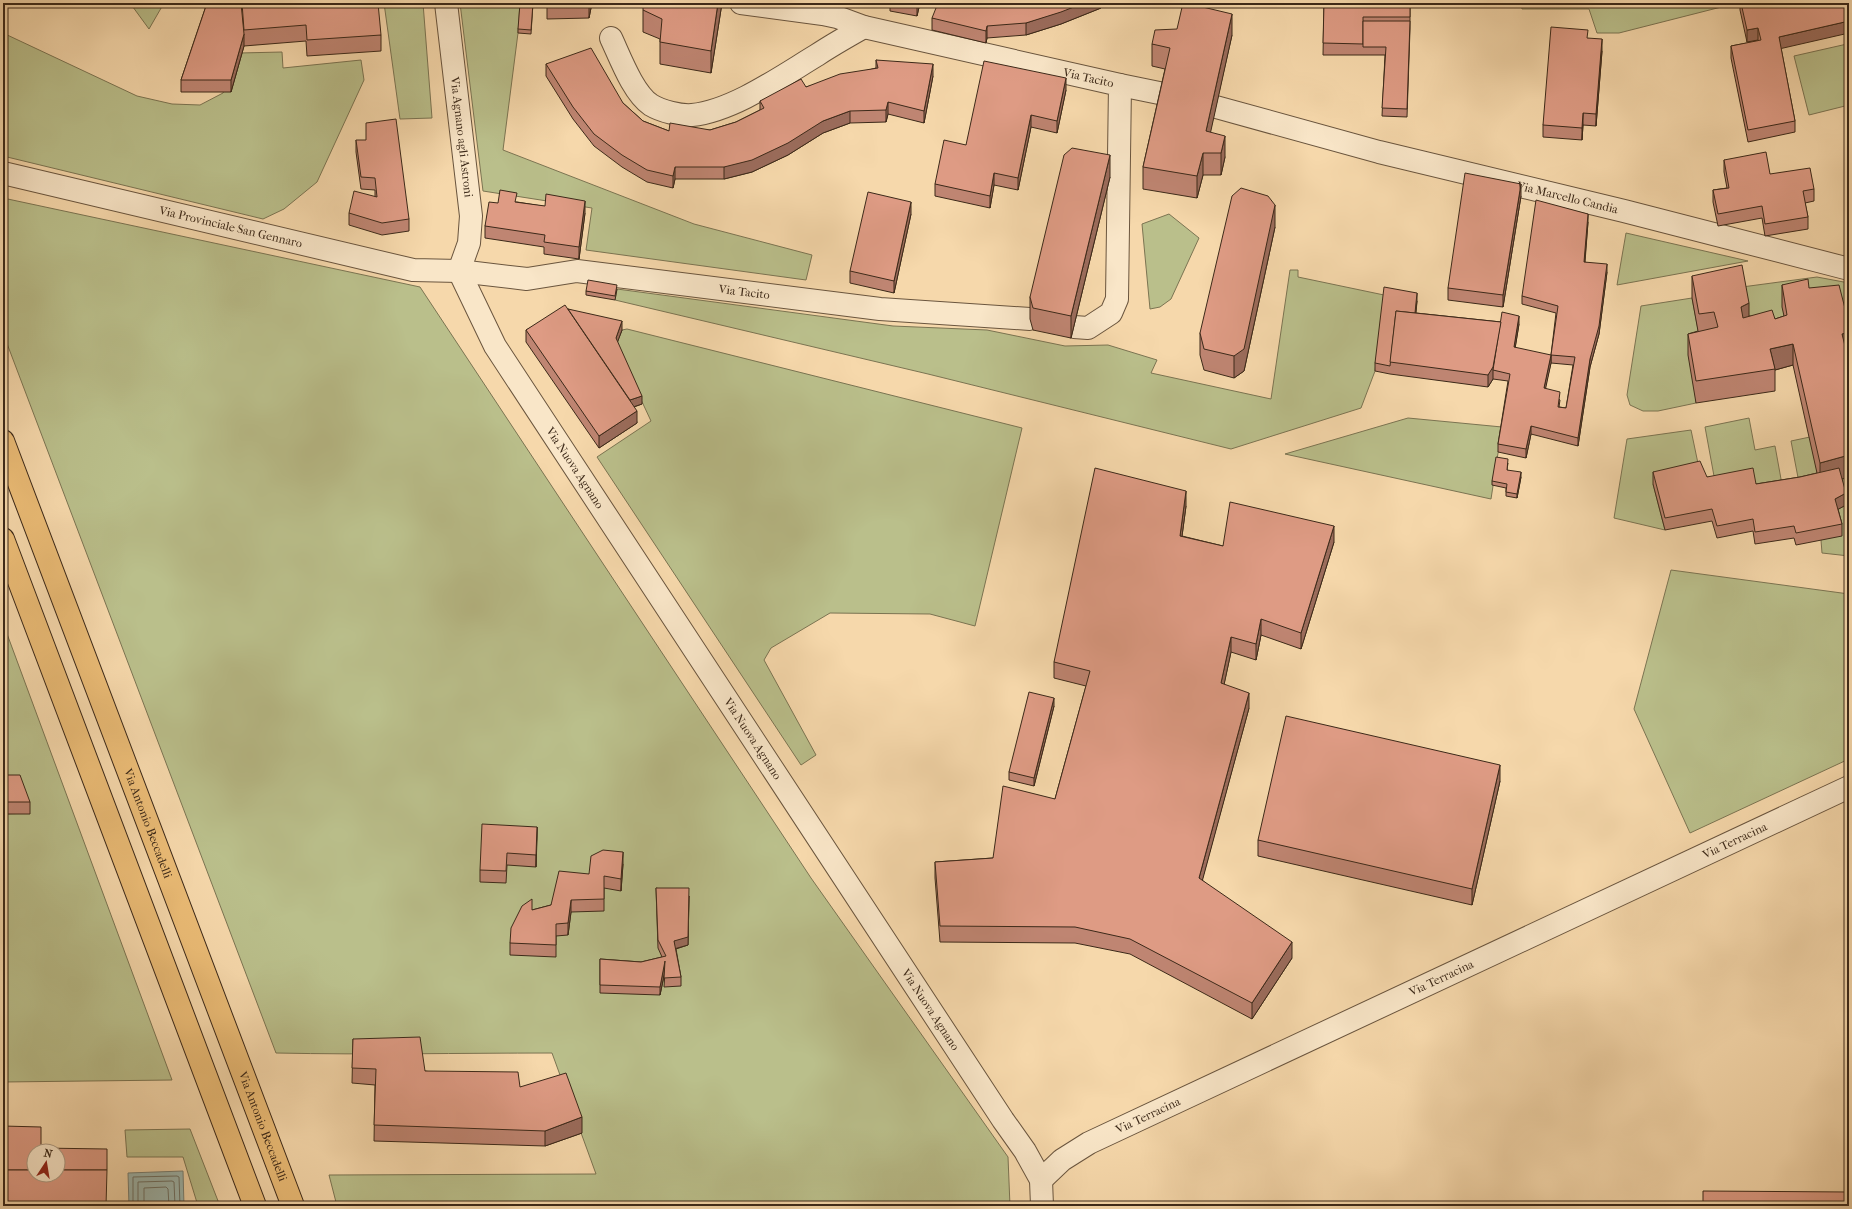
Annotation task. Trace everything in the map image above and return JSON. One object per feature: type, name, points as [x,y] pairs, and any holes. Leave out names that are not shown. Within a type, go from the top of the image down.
[{"type":"main road","name":"Via Antonio Beccadelli","points":[[3,441],[293,1206]]},
{"type":"main road","points":[[3,539],[255,1206]]},
{"type":"street","name":"Via Agnano agli Astroni","points":[[446,3],[471,216],[469,243],[459,271]]},
{"type":"street","name":"Via Tacito","points":[[741,3],[837,17],[864,27],[1120,86],[1117,299],[1111,313],[1088,328],[1074,327]]},
{"type":"street","points":[[611,38],[637,89],[651,104],[670,112],[691,115],[714,110],[782,78],[864,27]]},
{"type":"street","points":[[1120,86],[1164,94]]},
{"type":"street","name":"Via Marcello Candia","points":[[1216,107],[1378,152],[1624,211],[1849,269]]},
{"type":"street","name":"Via Provinciale San Gennaro","points":[[3,173],[413,270],[459,271]]},
{"type":"street","name":"Via Tacito","points":[[459,271],[527,279],[577,271],[880,309],[1030,319]]},
{"type":"street","name":"Via Nuova Agnano","points":[[459,271],[495,346],[1025,1151],[1041,1180],[1042,1206]]},
{"type":"street","name":"Via Terracina","points":[[1041,1180],[1062,1160],[1089,1143],[1849,787]]},
{"type":"green space","points":[[130,3],[164,3],[149,29]]},
{"type":"green space","points":[[384,3],[423,3],[432,118],[400,119]]},
{"type":"green space","points":[[460,3],[520,3],[518,33],[503,150],[694,224],[812,255],[806,280],[586,250],[592,208],[483,191]]},
{"type":"green space","points":[[1521,3],[1737,3],[1619,33],[1597,33],[1589,9],[1522,9]]},
{"type":"green space","points":[[3,33],[137,96],[172,104],[200,105],[223,93],[236,67],[240,53],[282,52],[283,68],[361,60],[364,80],[317,182],[284,209],[263,219],[3,156]]},
{"type":"green space","points":[[1847,44],[1849,54],[1849,105],[1809,115],[1794,56]]},
{"type":"green space","points":[[3,198],[420,287],[811,878],[1008,1157],[1010,1206],[337,1206],[329,1175],[596,1174],[552,1053],[276,1053],[3,333]]},
{"type":"green space","points":[[1169,214],[1199,238],[1171,299],[1160,307],[1150,309],[1142,224]]},
{"type":"green space","points":[[1626,233],[1748,261],[1617,285]]},
{"type":"green space","points":[[1290,270],[1298,270],[1298,277],[1384,295],[1375,371],[1361,408],[1231,449],[928,374],[615,300],[617,289],[893,326],[987,330],[1065,346],[1108,345],[1157,360],[1151,373],[1271,399]]},
{"type":"green space","points":[[1817,277],[1849,283],[1849,339],[1787,337],[1749,325],[1742,287]]},
{"type":"green space","points":[[1692,298],[1699,335],[1696,403],[1658,411],[1643,411],[1630,405],[1627,395],[1641,306]]},
{"type":"green space","points":[[627,329],[1022,428],[975,626],[930,614],[830,613],[771,648],[764,660],[816,755],[801,765],[597,457],[651,421],[616,346],[622,330]]},
{"type":"green space","points":[[1408,418],[1502,427],[1491,499],[1285,454]]},
{"type":"green space","points":[[1749,418],[1755,450],[1775,446],[1783,490],[1716,487],[1705,427]]},
{"type":"green space","points":[[1691,430],[1700,473],[1653,484],[1665,530],[1614,518],[1627,439]]},
{"type":"green space","points":[[1810,437],[1820,485],[1800,488],[1791,441]]},
{"type":"green space","points":[[1849,477],[1849,556],[1822,553],[1821,540],[1835,511],[1839,480]]},
{"type":"green space","points":[[1671,570],[1849,594],[1849,759],[1690,833],[1634,709]]},
{"type":"green space","points":[[3,623],[172,1080],[3,1082],[3,814],[30,813],[3,787]]},
{"type":"green space","points":[[190,1129],[220,1206],[198,1206],[183,1157],[127,1157],[125,1130]]},
{"type":"water","points":[[183,1171],[184,1206],[129,1206],[128,1173]]},
{"type":"building","points":[[207,3],[241,3],[244,34],[231,80],[181,80]]},
{"type":"building","points":[[242,3],[378,3],[381,35],[307,40],[306,25],[244,30]]},
{"type":"building","points":[[520,3],[533,3],[531,30],[518,29]]},
{"type":"building","points":[[548,3],[590,3],[589,6],[547,7]]},
{"type":"building","points":[[643,3],[718,3],[711,51],[660,42],[662,19],[643,10]]},
{"type":"building","points":[[938,3],[1084,3],[1026,23],[987,26],[986,31],[932,18]]},
{"type":"building","points":[[1183,3],[1232,14],[1206,131],[1225,136],[1221,153],[1203,153],[1197,176],[1143,167],[1170,48],[1152,44],[1155,30],[1177,29]]},
{"type":"building","points":[[1324,3],[1410,3],[1410,17],[1363,17],[1363,44],[1323,43]]},
{"type":"building","points":[[1741,3],[1849,3],[1849,21],[1779,37],[1795,121],[1748,130],[1731,46],[1761,40],[1758,28],[1747,30]]},
{"type":"building","points":[[1363,21],[1410,21],[1407,109],[1382,108],[1386,47],[1363,47]]},
{"type":"building","points":[[1551,27],[1588,30],[1587,38],[1602,39],[1596,114],[1583,113],[1582,128],[1543,125]]},
{"type":"building","points":[[591,48],[623,103],[643,121],[669,131],[670,123],[710,130],[736,122],[764,108],[760,101],[801,79],[806,87],[840,74],[878,68],[876,60],[933,64],[924,111],[888,102],[886,110],[850,111],[823,121],[788,143],[752,160],[724,167],[675,167],[673,176],[647,170],[622,155],[594,134],[573,107],[546,64]]},
{"type":"building","points":[[984,61],[1066,78],[1057,121],[1031,115],[1018,178],[994,173],[990,196],[935,184],[944,140],[966,145]]},
{"type":"building","points":[[396,119],[409,219],[382,223],[349,213],[354,191],[377,197],[375,178],[361,177],[356,140],[366,140],[366,123]]},
{"type":"building","points":[[1072,148],[1110,155],[1071,316],[1033,308],[1030,297],[1064,155]]},
{"type":"building","points":[[1766,152],[1770,174],[1810,168],[1814,189],[1803,191],[1808,217],[1765,224],[1762,206],[1718,214],[1713,190],[1729,188],[1724,160]]},
{"type":"building","points":[[1849,155],[1849,172],[1845,156]]},
{"type":"building","points":[[1465,173],[1521,184],[1503,295],[1448,288]]},
{"type":"building","points":[[1241,188],[1268,196],[1275,205],[1244,349],[1234,356],[1204,349],[1200,333],[1232,196]]},
{"type":"building","points":[[500,190],[517,193],[515,202],[545,206],[546,194],[585,201],[579,247],[544,242],[545,235],[485,226],[489,202],[498,203]]},
{"type":"building","points":[[868,192],[911,202],[894,281],[850,271]]},
{"type":"building","points":[[1536,200],[1588,214],[1584,262],[1607,264],[1599,326],[1590,359],[1578,438],[1531,426],[1526,449],[1498,444],[1510,374],[1493,370],[1502,312],[1519,316],[1514,347],[1551,355],[1558,306],[1522,296]],"holes":[[[1551,355],[1575,357],[1566,408],[1558,407],[1560,392],[1544,388]]]},
{"type":"building","points":[[1742,265],[1749,303],[1741,307],[1743,318],[1772,310],[1775,319],[1787,315],[1782,285],[1808,279],[1809,288],[1839,285],[1849,324],[1849,332],[1842,334],[1849,362],[1849,455],[1820,463],[1793,344],[1770,349],[1775,369],[1696,381],[1688,334],[1718,327],[1714,312],[1699,314],[1692,276]]},
{"type":"building","points":[[588,280],[617,285],[615,296],[586,291]]},
{"type":"building","points":[[1384,287],[1417,293],[1415,313],[1396,311],[1390,366],[1375,363]]},
{"type":"building","points":[[565,305],[637,411],[599,436],[526,330]]},
{"type":"building","points":[[568,309],[622,321],[616,338],[642,396],[630,400]]},
{"type":"building","points":[[1396,311],[1501,322],[1493,367],[1488,375],[1390,362]]},
{"type":"building","points":[[1496,457],[1508,459],[1507,470],[1521,472],[1517,494],[1506,492],[1507,484],[1492,481]]},
{"type":"building","points":[[1700,461],[1707,477],[1753,468],[1756,484],[1800,477],[1839,468],[1846,493],[1835,499],[1842,524],[1796,533],[1794,526],[1755,532],[1753,519],[1717,526],[1712,509],[1665,518],[1653,472]]},
{"type":"building","points":[[1095,468],[1186,491],[1180,536],[1223,546],[1230,502],[1334,526],[1301,633],[1261,619],[1256,644],[1231,637],[1221,683],[1249,693],[1199,878],[1292,942],[1252,1003],[1130,939],[1075,927],[940,926],[935,862],[993,858],[1003,786],[1055,799],[1090,671],[1054,662]]},
{"type":"building","points":[[1029,692],[1054,698],[1034,778],[1009,772]]},
{"type":"building","points":[[1286,716],[1500,765],[1472,889],[1258,840]]},
{"type":"building","points":[[3,775],[20,775],[30,802],[3,802]]},
{"type":"building","points":[[482,824],[537,827],[536,855],[507,853],[506,871],[480,870]]},
{"type":"building","points":[[603,850],[623,852],[621,879],[604,876],[604,899],[571,900],[568,923],[556,924],[556,945],[510,943],[511,928],[522,906],[532,899],[532,910],[551,905],[559,871],[589,874],[591,856]]},
{"type":"building","points":[[656,888],[689,888],[688,937],[674,941],[681,977],[664,978],[665,961],[660,987],[600,985],[600,959],[641,962],[666,956],[658,940]]},
{"type":"building","points":[[420,1037],[425,1071],[518,1072],[520,1087],[566,1073],[582,1117],[545,1131],[374,1125],[376,1069],[352,1068],[353,1039]]},
{"type":"building","points":[[3,1126],[41,1127],[41,1143],[26,1143],[26,1170],[3,1170]]},
{"type":"building","points":[[66,1148],[107,1149],[107,1170],[66,1170]]},
{"type":"building","points":[[3,1170],[26,1170],[26,1183],[66,1183],[66,1170],[107,1170],[106,1206],[3,1206]]},
{"type":"building","points":[[1703,1191],[1849,1192],[1849,1206],[1703,1206]]}]
